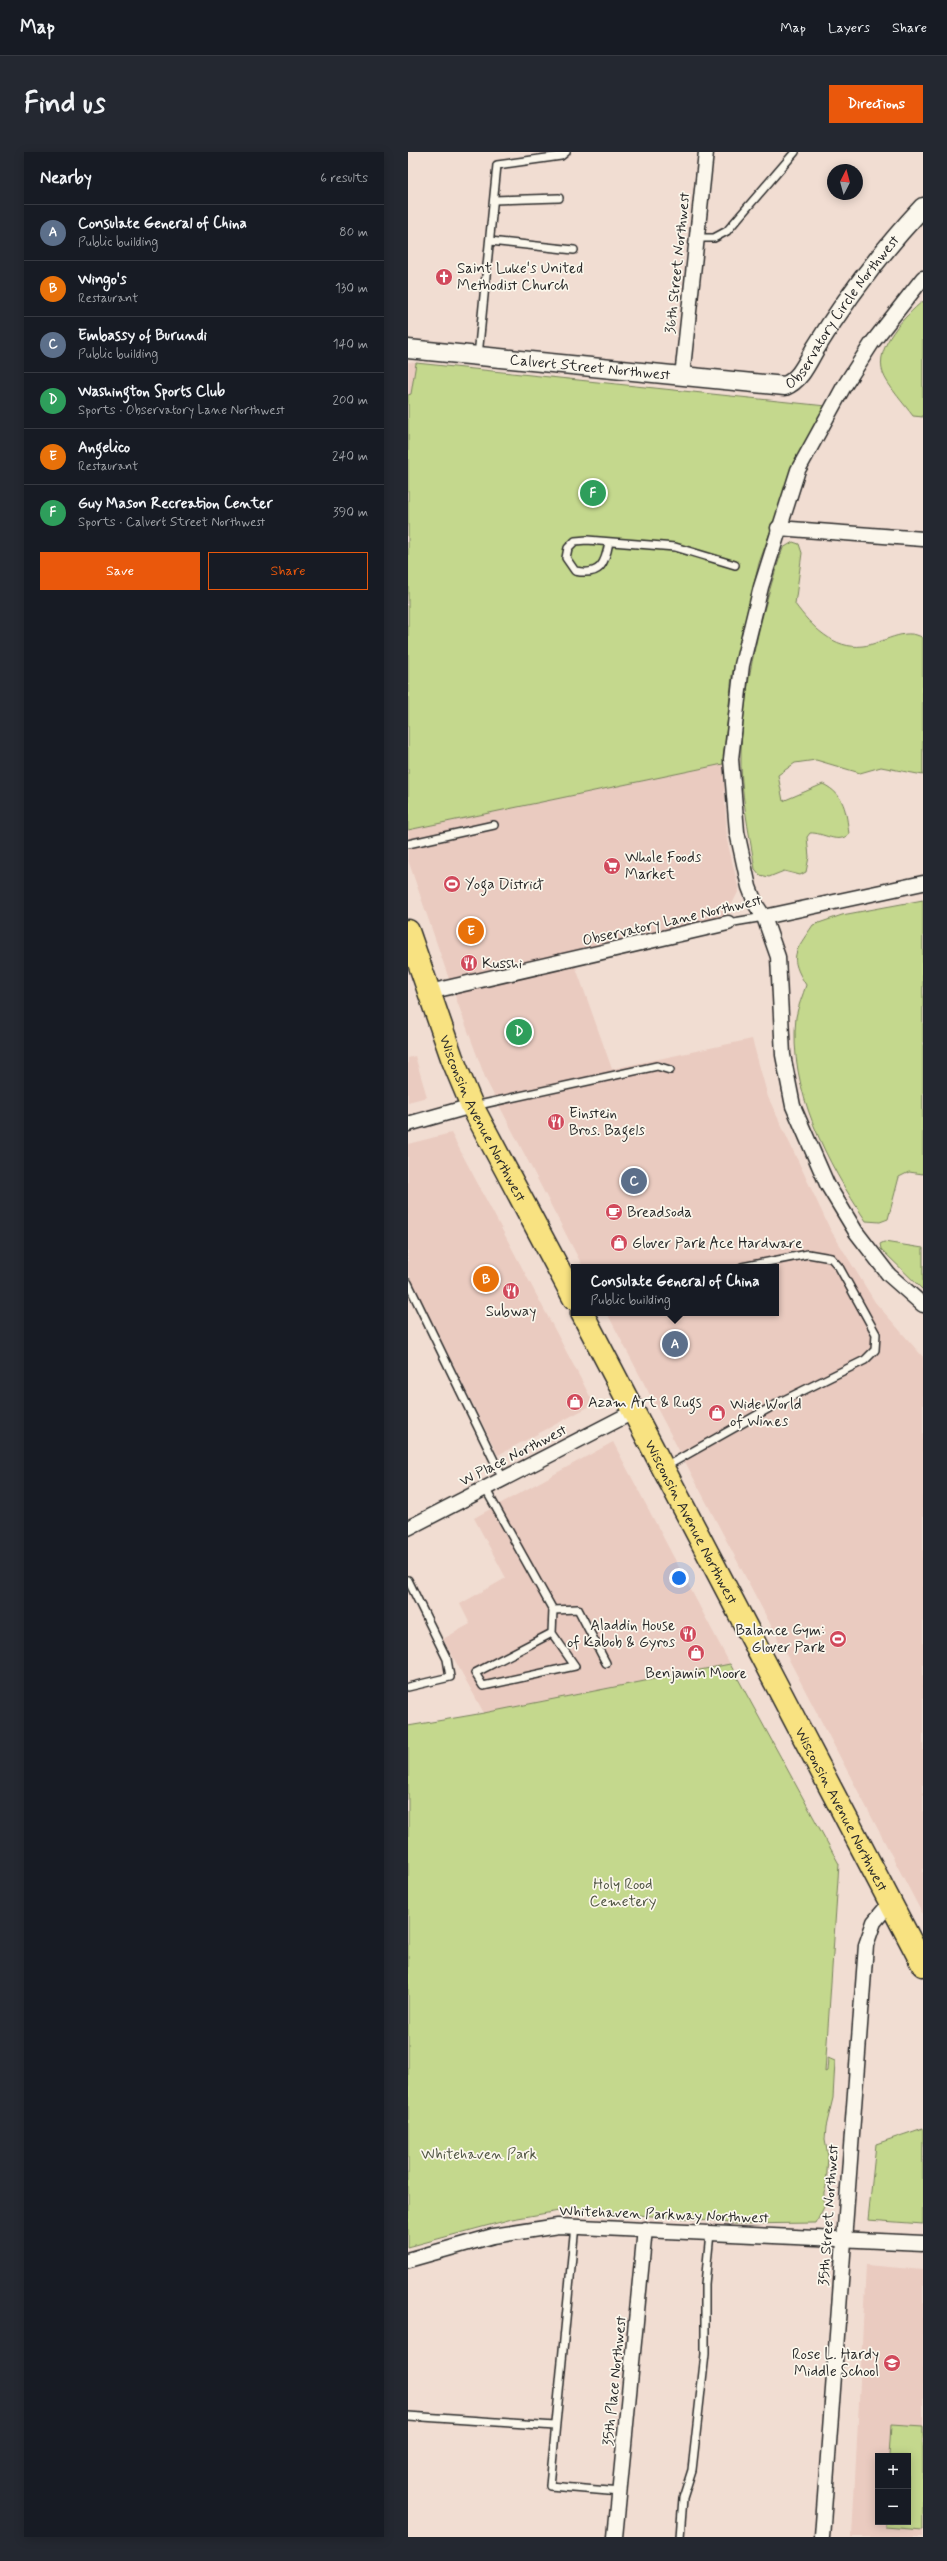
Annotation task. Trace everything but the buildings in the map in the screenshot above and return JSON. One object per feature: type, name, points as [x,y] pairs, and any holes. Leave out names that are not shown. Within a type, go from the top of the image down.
[{"type":"main road","name":"Wisconsin Avenue Northwest","points":[[408,931],[429,992],[472,1106],[571,1292]]},
{"type":"main road","name":"Wisconsin Avenue Northwest","points":[[584,1316],[890,1903],[922,1961]]},
{"type":"street","name":"36th Street Northwest","points":[[682,377],[706,152]]},
{"type":"street","name":"Observatory Circle Northwest","points":[[771,386],[785,386],[798,378],[854,291],[880,256],[923,207]]},
{"type":"street","points":[[923,278],[872,343],[843,388],[798,470],[778,528],[742,665],[731,759],[737,832],[749,887],[756,906],[764,917],[778,957],[784,1055],[793,1106],[809,1146],[827,1184],[856,1232],[889,1275],[923,1305]]},
{"type":"street","name":"Calvert Street Northwest","points":[[408,349],[771,386]]},
{"type":"street","points":[[778,528],[923,539]]},
{"type":"street","name":"Observatory Lane Northwest","points":[[764,917],[923,883]]},
{"type":"street","name":"Observatory Lane Northwest","points":[[429,992],[728,923]]},
{"type":"street","points":[[408,1124],[472,1106]]},
{"type":"street","name":"W Place Northwest","points":[[408,1528],[633,1412]]},
{"type":"street","name":"35th Street Northwest","points":[[822,2537],[866,1945],[874,1922],[890,1903]]},
{"type":"street","name":"Whitehaven Parkway Northwest","points":[[408,2260],[508,2233],[575,2225],[923,2243]]},
{"type":"street","name":"35th Place Northwest","points":[[615,2537],[645,2229]]},
{"type":"lane","points":[[478,356],[497,165],[561,156],[566,152]]},
{"type":"lane","points":[[697,238],[714,238],[727,231],[795,152]]},
{"type":"lane","points":[[494,200],[559,198]]},
{"type":"lane","points":[[490,241],[574,250]]},
{"type":"lane","points":[[609,542],[607,555],[601,568],[588,574],[575,571],[566,558],[568,548],[575,541],[609,542],[675,547],[734,565]]},
{"type":"lane","points":[[408,844],[494,825]]},
{"type":"lane","name":"Observatory Lane Northwest","points":[[728,923],[764,917]]},
{"type":"lane","points":[[472,1106],[657,1066],[670,1070]]},
{"type":"lane","points":[[662,1468],[782,1401],[864,1360],[875,1350],[877,1341],[874,1327],[839,1267],[831,1258],[808,1254],[757,1264]]},
{"type":"lane","points":[[408,1283],[503,1479]]},
{"type":"lane","points":[[485,1488],[553,1610],[552,1633],[575,1666],[483,1686],[475,1673],[552,1633]]},
{"type":"lane","points":[[408,1580],[447,1659],[450,1677],[408,1687]]},
{"type":"lane","points":[[553,1610],[578,1609],[606,1663]]},
{"type":"lane","points":[[575,2225],[550,2486],[620,2492]]},
{"type":"lane","points":[[680,2537],[683,2498],[692,2470],[705,2354],[705,2291],[710,2233]]},
{"type":"lane","points":[[408,2416],[555,2426]]},
{"type":"shaded area","points":[[408,362],[416,363],[411,395],[408,395]]},
{"type":"shaded area","points":[[723,764],[727,840],[739,890],[732,904],[726,906],[727,917],[449,979],[408,860],[408,830]]},
{"type":"shaded area","points":[[575,965],[612,1069],[752,1039],[768,1097],[830,1229],[875,1302],[923,1357],[923,1915],[609,1316],[779,1316],[779,1264],[581,1264],[486,1080],[454,993]]},
{"type":"shaded area","points":[[415,1056],[427,1097],[408,1102],[408,1058]]},
{"type":"shaded area","points":[[451,1133],[594,1404],[498,1455],[408,1273],[408,1144]]},
{"type":"shaded area","points":[[613,1442],[730,1664],[484,1713],[443,1639],[470,1624],[460,1604],[506,1578],[474,1518]]},
{"type":"shaded area","name":"Rose L. Hardy Middle School","points":[[866,2265],[923,2270],[923,2537],[852,2537]]},
{"type":"green space","points":[[923,301],[923,417],[913,416],[896,395],[885,378],[881,363],[887,343],[893,333],[908,315]]},
{"type":"green space","points":[[416,363],[826,406],[795,463],[759,563],[732,675],[723,764],[408,830],[408,395],[411,394]]},
{"type":"green space","points":[[793,542],[799,544],[802,553],[795,604],[808,620],[824,635],[842,644],[852,646],[870,645],[893,637],[909,634],[923,638],[923,775],[881,767],[860,773],[816,760],[795,763],[778,775],[783,801],[823,784],[836,793],[843,804],[849,834],[845,837],[835,838],[810,833],[807,837],[809,857],[806,872],[800,875],[784,871],[769,877],[760,875],[755,869],[745,811],[741,752],[745,701],[761,622],[783,548]]},
{"type":"green space","points":[[923,900],[923,1174],[909,1172],[899,1177],[888,1219],[880,1222],[866,1221],[837,1175],[813,1124],[804,1098],[798,1071],[795,1044],[796,1017],[806,985],[797,967],[796,954],[798,948],[813,925],[842,915]]},
{"type":"green space","points":[[884,1242],[923,1248],[923,1290],[881,1249],[880,1244]]},
{"type":"green space","name":"Holy Rood Cemetery","points":[[730,1664],[839,1864],[825,2072],[827,2071],[828,2058],[835,2061],[833,2098],[826,2127],[825,2140],[828,2156],[824,2207],[816,2223],[735,2224],[710,2220],[565,2210],[512,2219],[408,2247],[408,1726],[484,1713]]},
{"type":"green space","points":[[923,2128],[923,2224],[868,2220],[876,2144]]},
{"type":"green space","points":[[891,2425],[923,2427],[923,2530],[885,2527],[885,2525],[911,2525],[911,2453],[889,2453]]},
{"type":"place","name":"Saint Luke's United Methodist Church","points":[[444,277]]},
{"type":"place","name":"Guy Mason Recreation Center","points":[[593,493]]},
{"type":"place","name":"Whole Foods Market","points":[[612,866]]},
{"type":"place","name":"Yoga District","points":[[452,884]]},
{"type":"place","name":"Angelico","points":[[471,931]]},
{"type":"place","name":"Kusshi","points":[[469,963]]},
{"type":"place","name":"Washington Sports Club","points":[[519,1032]]},
{"type":"place","name":"Einstein Bros. Bagels","points":[[556,1122]]},
{"type":"place","name":"Embassy of Burundi","points":[[634,1181]]},
{"type":"place","name":"Breadsoda","points":[[614,1212]]},
{"type":"place","name":"Glover Park Ace Hardware","points":[[619,1243]]},
{"type":"place","name":"Wingo's","points":[[486,1279]]},
{"type":"place","name":"Subway","points":[[511,1291]]},
{"type":"place","name":"Consulate General of China","points":[[675,1344]]},
{"type":"place","name":"Azam Art & Rugs","points":[[575,1402]]},
{"type":"place","name":"Wide World of Wines","points":[[717,1413]]},
{"type":"place","name":"Aladdin House of Kabob & Gyros","points":[[688,1634]]},
{"type":"place","name":"Balance Gym: Glover Park","points":[[838,1639]]},
{"type":"place","name":"Benjamin Moore","points":[[696,1653]]},
{"type":"place","name":"Rose L. Hardy Middle School","points":[[892,2363]]},
{"type":"park label","name":"Whitehaven Park","points":[[479,2154]]}]
